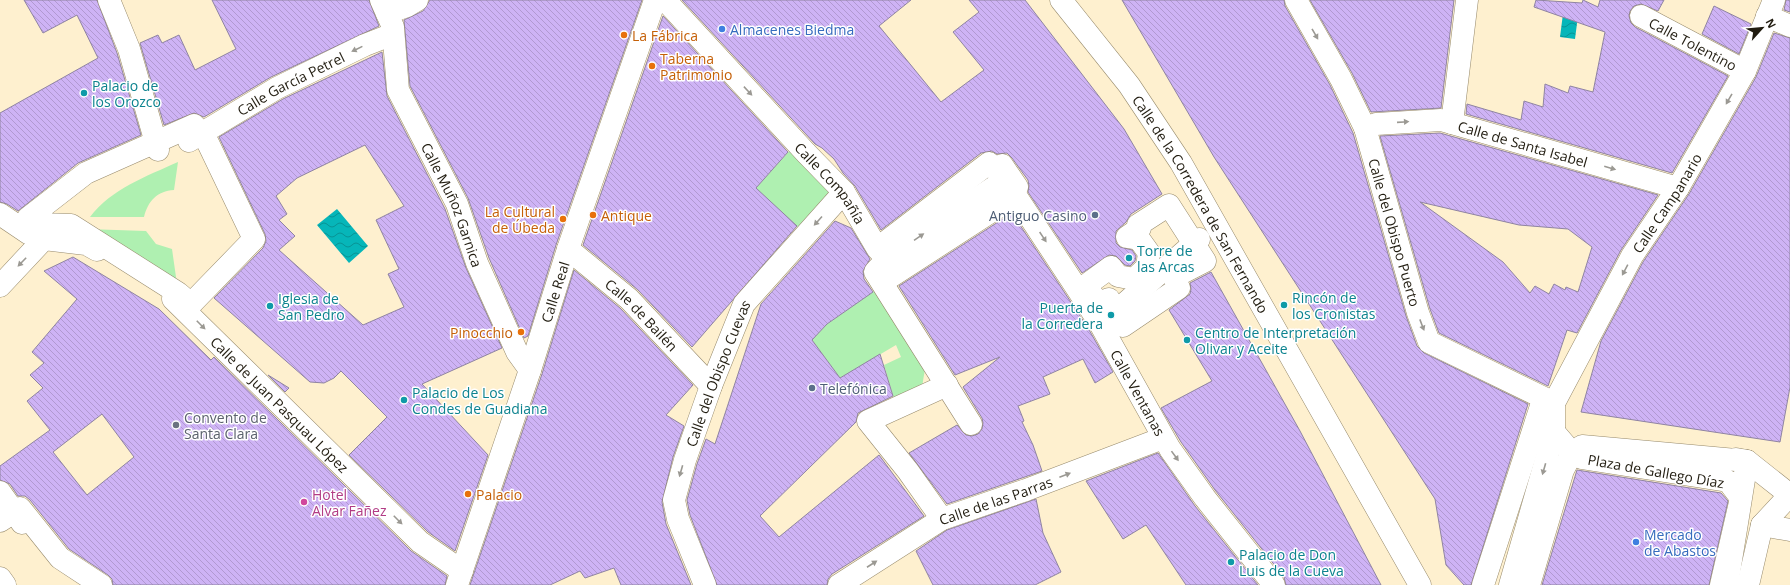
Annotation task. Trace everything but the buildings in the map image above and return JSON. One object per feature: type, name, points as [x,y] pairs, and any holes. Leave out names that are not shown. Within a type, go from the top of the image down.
[{"type":"street","points":[[109,0],[129,49],[157,146]]},
{"type":"street","points":[[384,6],[407,6],[417,0]]},
{"type":"street","name":"Calle Real","points":[[459,578],[530,370],[568,249],[655,0]]},
{"type":"street","name":"Calle Compañía","points":[[664,0],[844,192],[877,248],[887,259]]},
{"type":"street","name":"Calle de la Corredera de San Fernando","points":[[1061,0],[1128,85],[1181,163],[1420,585]]},
{"type":"street","name":"Calle del Obispo Puerto","points":[[1296,0],[1341,79],[1365,128],[1418,313],[1429,342],[1554,403]]},
{"type":"street","points":[[1452,123],[1467,0]]},
{"type":"street","name":"Calle Muñoz Garnica","points":[[384,6],[393,27],[398,90],[457,204],[478,263],[517,352],[530,370]]},
{"type":"street","points":[[1771,8],[1790,26]]},
{"type":"street","name":"Calle Campanario","points":[[1554,403],[1632,256],[1678,188],[1745,72],[1771,8]]},
{"type":"street","name":"Calle Tolentino","points":[[1641,16],[1745,72]]},
{"type":"street","name":"Calle García Petrel","points":[[197,137],[277,88],[393,34]]},
{"type":"street","name":"Calle de Santa Isabel","points":[[1365,128],[1383,124],[1441,120],[1678,188]]},
{"type":"street","points":[[0,214],[38,232],[70,225],[175,296],[192,304],[254,239],[208,143],[197,137],[194,125],[157,146],[86,173],[28,218],[38,232]]},
{"type":"street","name":"Calle Ventanas","points":[[887,259],[993,188],[1004,187],[1014,193],[1107,317],[1163,438],[1205,498],[1274,585]]},
{"type":"street","name":"Calle del Obispo Cuevas","points":[[705,585],[678,519],[674,500],[684,460],[711,386],[744,304],[844,192]]},
{"type":"street","points":[[1169,205],[1196,241],[1205,261],[1174,277],[1179,288],[1123,326],[1107,317],[1108,299],[1099,303],[1085,286],[1111,267],[1118,276],[1134,279],[1147,267],[1149,252],[1139,239],[1126,237],[1140,228],[1138,225],[1169,205]]},
{"type":"street","points":[[0,286],[38,232]]},
{"type":"street","name":"Calle de Bailén","points":[[568,249],[629,299],[711,386]]},
{"type":"street","points":[[887,259],[875,272],[971,424]]},
{"type":"street","name":"Calle de Juan Pasquau López","points":[[175,296],[420,542],[459,578]]},
{"type":"street","points":[[942,519],[908,471],[868,421],[947,385]]},
{"type":"street","name":"Plaza de Gallego Díaz","points":[[1483,585],[1542,403],[1554,432],[1572,452],[1563,470],[1529,585]]},
{"type":"street","points":[[1510,585],[1554,432],[1554,403]]},
{"type":"street","name":"Plaza de Gallego Díaz","points":[[1554,432],[1747,461],[1790,495]]},
{"type":"street","name":"Calle de las Parras","points":[[839,585],[942,519],[1026,490],[1163,438]]},
{"type":"street","name":"Plaza de Gallego Díaz","points":[[1721,585],[1740,498],[1728,481],[1581,458],[1582,446],[1747,461]]},
{"type":"street","name":"Plaza de Gallego Díaz","points":[[1726,585],[1747,461]]},
{"type":"street","points":[[1748,585],[1762,525],[1790,495],[1790,491]]},
{"type":"street","points":[[0,492],[7,517],[55,564],[86,585]]},
{"type":"street","points":[[7,517],[20,508],[60,558],[101,585]]},
{"type":"street","points":[[1762,525],[1790,530]]},
{"type":"street","points":[[0,578],[5,585]]},
{"type":"green space","points":[[792,148],[835,188],[799,228],[786,216],[747,198]]},
{"type":"green space","points":[[178,162],[174,190],[163,192],[154,198],[148,206],[144,217],[90,217],[108,199],[130,184]]},
{"type":"green space","points":[[86,229],[146,231],[156,244],[172,249],[177,284]]},
{"type":"green space","points":[[877,289],[926,363],[922,387],[894,399],[884,365],[901,357],[896,345],[840,378],[812,340],[827,324]]},
{"type":"water","points":[[1564,6],[1579,8],[1575,39],[1560,37]]},
{"type":"water","points":[[337,209],[368,246],[349,263],[317,225]]},
{"type":"place","name":"Almacenes Biedma","points":[[722,29]]},
{"type":"place","name":"La Fábrica","points":[[624,35]]},
{"type":"place","name":"Taberna Patrimonio","points":[[652,66]]},
{"type":"place","name":"Palacio de los Orozco","points":[[84,93]]},
{"type":"place","name":"Antique","points":[[593,215]]},
{"type":"place","name":"Antiguo Casino","points":[[1095,215]]},
{"type":"place","name":"La Cultural de Úbeda","points":[[563,219]]},
{"type":"place","name":"Torre de las Arcas","points":[[1129,258]]},
{"type":"place","name":"Rincón de los Cronistas","points":[[1284,305]]},
{"type":"place","name":"Iglesia de San Pedro","points":[[270,306]]},
{"type":"place","name":"Puerta de la Corredera","points":[[1111,315]]},
{"type":"place","name":"Pinocchio","points":[[521,332]]},
{"type":"place","name":"Centro de Interpretación Olivar y Aceite","points":[[1187,340]]},
{"type":"place","name":"Telefónica","points":[[812,388]]},
{"type":"place","name":"Palacio de Los Condes de Guadiana","points":[[404,400]]},
{"type":"place","name":"Convento de Santa Clara","points":[[176,425]]},
{"type":"place","name":"Palacio","points":[[468,494]]},
{"type":"place","name":"Hotel Alvar Fañez","points":[[304,502]]},
{"type":"place","name":"Mercado de Abastos","points":[[1636,542]]},
{"type":"place","name":"Palacio de Don Luis de la Cueva","points":[[1231,562]]}]
